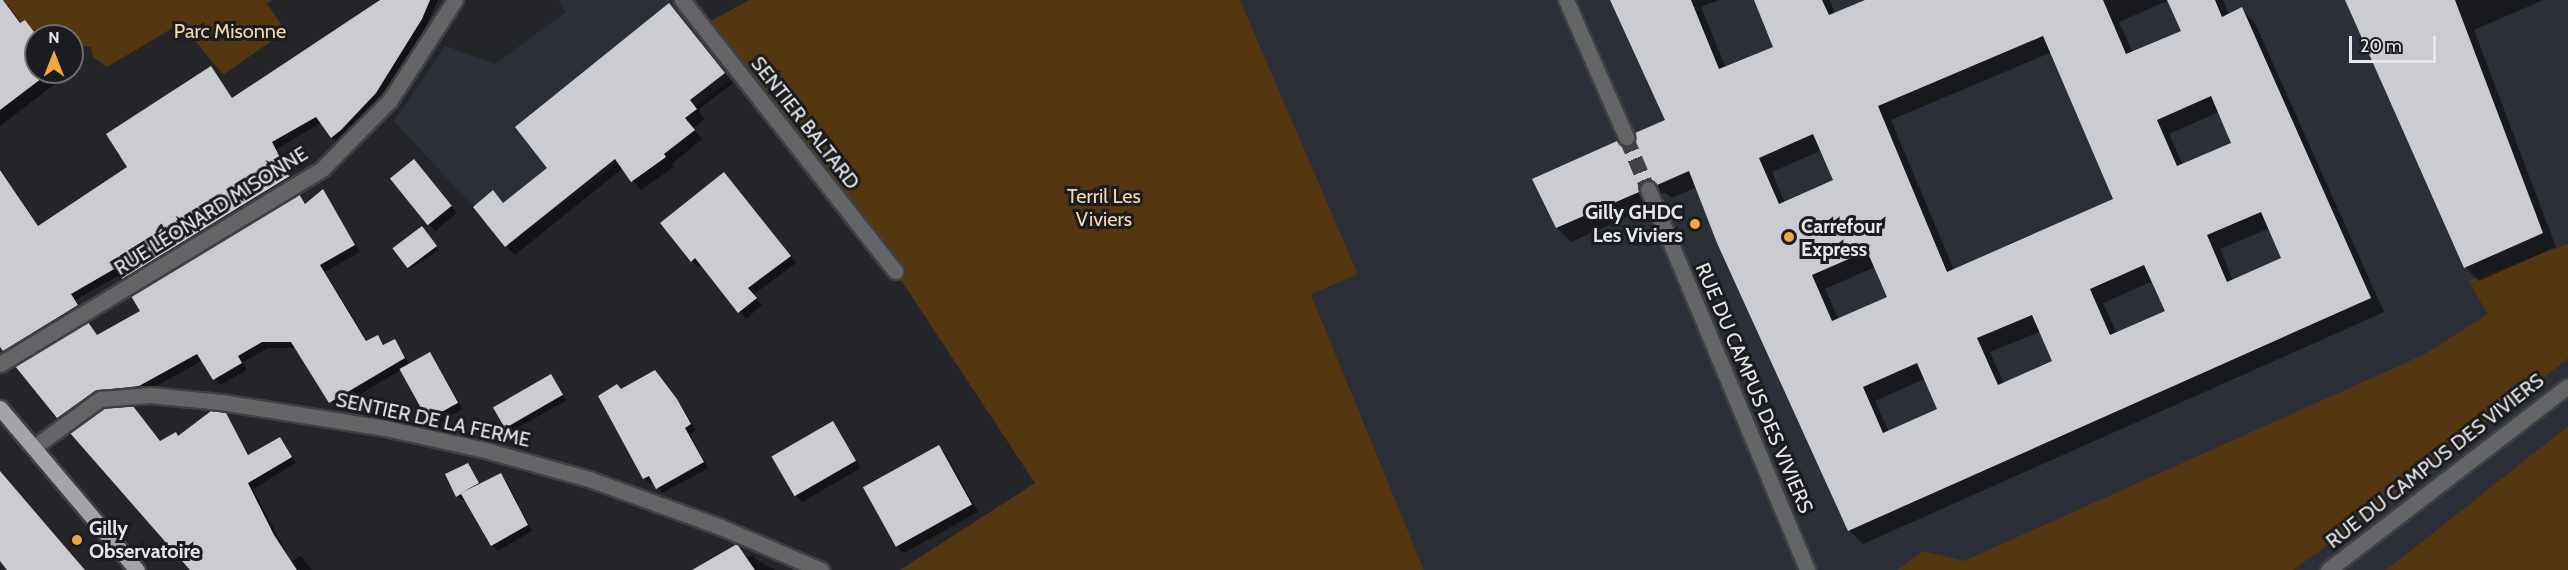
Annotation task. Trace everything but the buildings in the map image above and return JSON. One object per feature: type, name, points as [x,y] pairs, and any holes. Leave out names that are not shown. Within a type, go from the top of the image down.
[{"type":"main road","points":[[2,413],[34,447],[137,570]]},
{"type":"street","name":"RUE LÉONARD MISONNE","points":[[0,364],[323,168],[390,100],[455,0]]},
{"type":"street","name":"SENTIER BALTARD","points":[[682,0],[895,271]]},
{"type":"street","points":[[1566,0],[1626,137]]},
{"type":"street","name":"RUE DU CAMPUS DES VIVIERS","points":[[1647,189],[1807,570]]},
{"type":"street","name":"RUE DU CAMPUS DES VIVIERS","points":[[2328,570],[2568,386]]},
{"type":"street","name":"SENTIER DE LA FERME","points":[[34,447],[100,399],[150,395],[221,402],[385,428],[485,450],[589,479],[721,527],[821,570]]},
{"type":"shaded area","points":[[558,0],[678,0],[733,78],[513,241],[456,188],[394,121],[445,46],[495,64],[566,12]]},
{"type":"shaded area","points":[[1240,0],[2568,0],[2568,426],[2386,570],[1424,570],[1311,293],[1358,274]]},
{"type":"green space","name":"Parc Misonne","points":[[2,0],[272,0],[267,4],[286,31],[223,75],[181,23],[107,67],[93,57],[91,47],[84,46],[84,24],[24,25]]},
{"type":"green space","name":"Terril Les Viviers","points":[[749,0],[1240,0],[1358,274],[1311,294],[1424,570],[900,570],[1035,483],[895,271],[709,22]]},
{"type":"green space","points":[[2568,244],[2568,358],[2408,487],[2293,570],[1897,570],[1923,551],[1964,561],[2423,355],[2488,314],[2468,281]]},
{"type":"green space","points":[[2568,426],[2568,570],[2386,570]]},
{"type":"tunnel","points":[[1626,137],[1648,189]]},
{"type":"place","name":"Gilly GHDC Les Viviers","points":[[1695,224]]},
{"type":"place","name":"Carrefour Express","points":[[1789,237]]},
{"type":"place","name":"Gilly Observatoire","points":[[77,540]]}]
